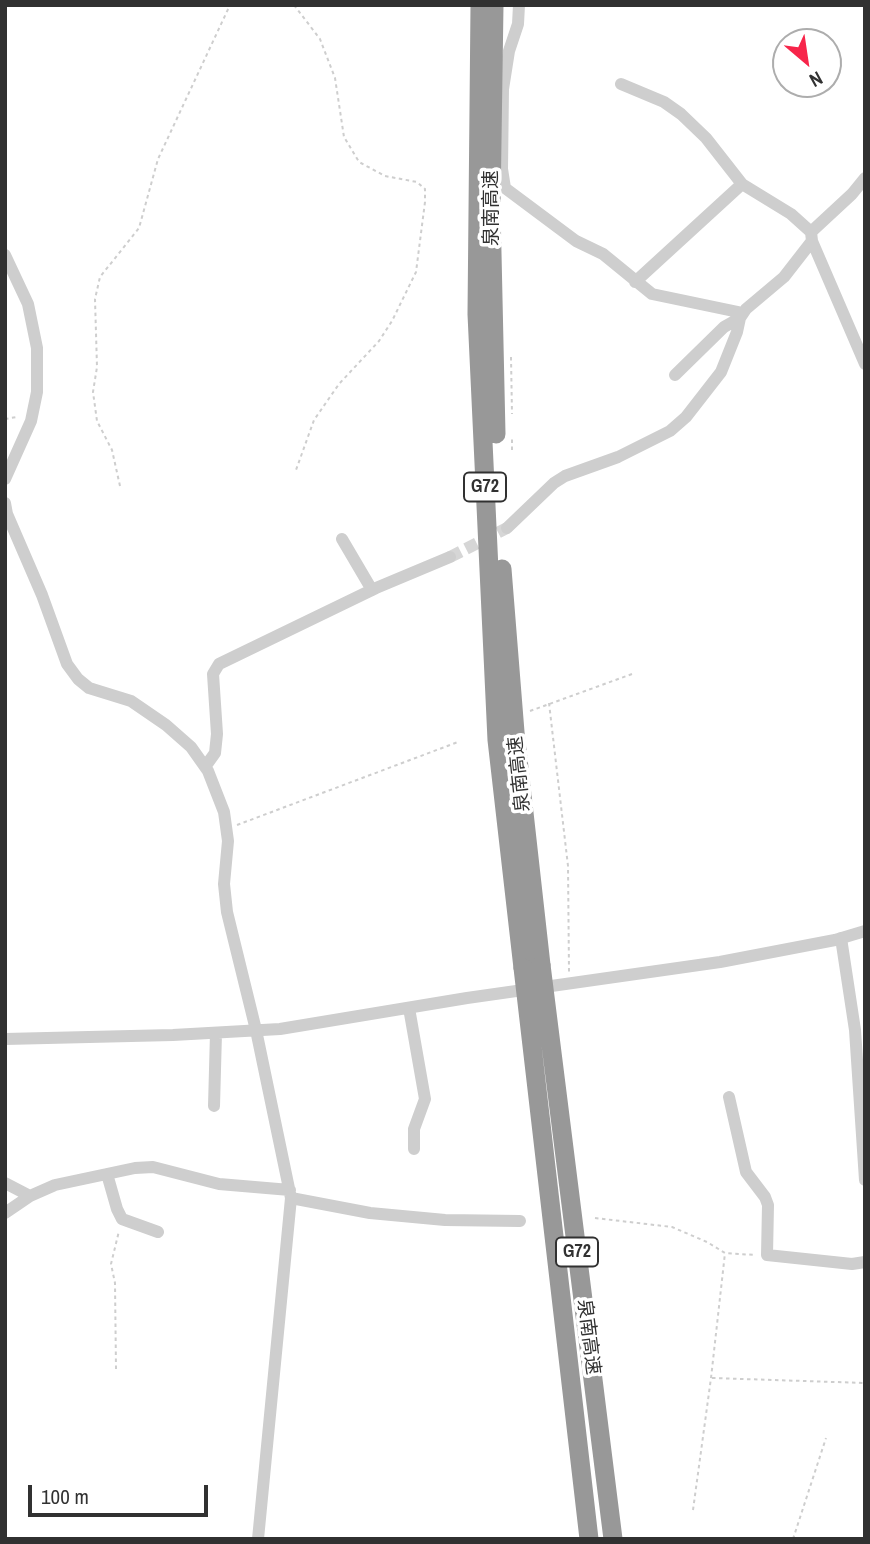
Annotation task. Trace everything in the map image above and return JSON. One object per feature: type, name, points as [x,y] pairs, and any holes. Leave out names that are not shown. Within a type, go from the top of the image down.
[{"type":"highway","name":"泉南高速","points":[[480,5],[478,342],[496,740],[532,966],[613,1539]]},
{"type":"highway","name":"泉南高速","points":[[494,5],[491,208],[497,510],[532,966],[589,1539]]},
{"type":"street","points":[[519,5],[518,24],[509,51],[503,89],[502,169],[505,188],[576,241],[603,254],[652,294],[741,315]]},
{"type":"street","points":[[621,84],[664,102],[681,114],[706,138],[742,184],[791,214],[812,237],[865,364]]},
{"type":"street","points":[[675,374],[724,327],[784,277],[812,237],[865,178]]},
{"type":"street","points":[[635,282],[742,184]]},
{"type":"street","points":[[5,255],[28,304],[37,348],[37,392],[31,421],[5,479]]},
{"type":"street","points":[[507,528],[565,475],[618,457],[670,431],[686,418],[721,372],[741,315]]},
{"type":"street","points":[[5,503],[67,664],[89,688],[131,701],[166,725],[191,747],[205,767],[224,812],[228,841],[224,884],[227,912],[256,1030],[290,1194],[266,1480],[258,1539]]},
{"type":"street","points":[[342,539],[372,590]]},
{"type":"street","points":[[205,767],[215,752],[217,734],[213,674],[219,664],[372,590],[450,557]]},
{"type":"street","points":[[5,1039],[280,1029],[720,962],[865,931]]},
{"type":"street","points":[[841,938],[855,1030],[865,1180]]},
{"type":"street","points":[[409,1008],[425,1099],[414,1129],[414,1149]]},
{"type":"street","points":[[214,1106],[216,1033]]},
{"type":"street","points":[[729,1097],[746,1172],[768,1205],[767,1255],[852,1264],[865,1262]]},
{"type":"street","points":[[5,1213],[30,1196],[55,1185],[153,1167],[219,1184],[290,1194],[370,1213],[445,1220],[520,1221]]},
{"type":"street","points":[[107,1174],[122,1219],[158,1232]]},
{"type":"street","points":[[5,1183],[30,1196]]},
{"type":"path","points":[[120,486],[112,450],[97,421],[93,392],[97,367],[95,299],[100,277],[139,228],[158,159],[230,5]]},
{"type":"path","points":[[294,5],[320,39],[335,78],[344,137],[359,162],[385,176],[417,182],[425,189],[416,272],[379,341],[339,383],[314,420],[296,470]]},
{"type":"path","points":[[523,714],[632,674]]},
{"type":"path","points":[[549,704],[568,866],[569,984]]},
{"type":"path","points":[[227,830],[458,742]]},
{"type":"path","points":[[595,1218],[671,1227],[725,1252],[767,1255]]},
{"type":"path","points":[[116,1369],[115,1283],[111,1264],[122,1219]]},
{"type":"path","points":[[693,1510],[725,1252]]},
{"type":"path","points":[[711,1378],[865,1383]]},
{"type":"path","points":[[793,1539],[826,1438]]},
{"type":"tunnel","points":[[450,557],[507,528]]}]
